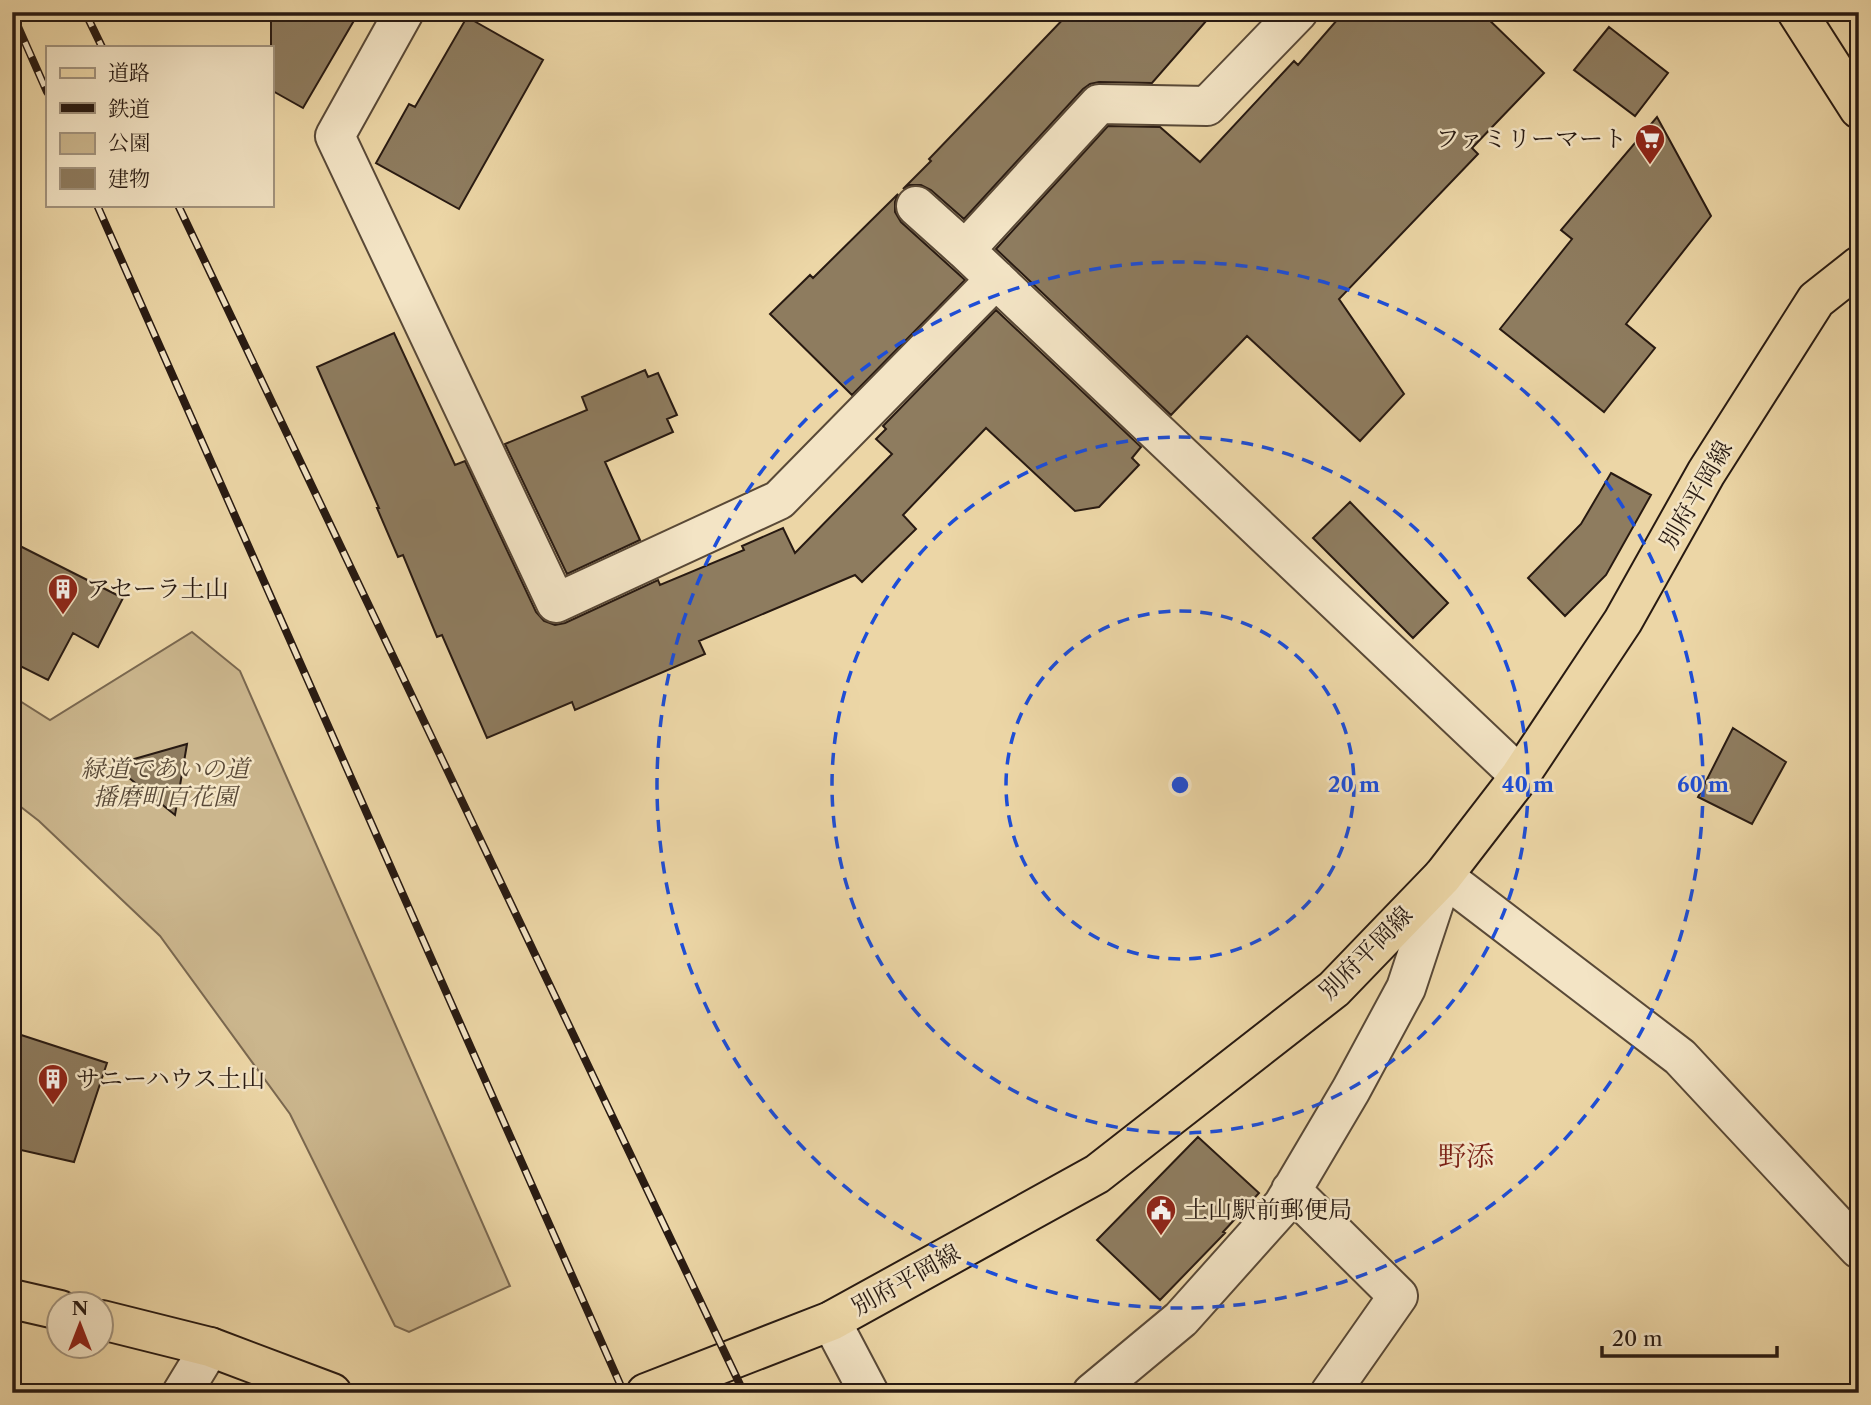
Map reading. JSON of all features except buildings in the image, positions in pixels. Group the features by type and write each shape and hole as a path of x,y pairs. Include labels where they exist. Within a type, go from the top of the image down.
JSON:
{"main road":[{"path":"1797,12 1859,109"},
{"name":"別府平岡線","path":"646,1393 831,1321 1097,1174 1334,989 1443,876 1520,776 1623,621 1706,473 1816,300 1859,266"},
{"path":"12,1299 46,1307"},
{"path":"116,1324 210,1347 332,1393"}],"street":[{"path":"404,12 335,136 556,603 779,500 996,279"},
{"path":"965,250 1098,104 1207,106 1298,12"},
{"path":"916,206 1520,776"},
{"path":"1092,1393 1181,1319 1283,1205 1351,1090 1406,988 1443,876 1680,1057 1859,1249"},
{"path":"1291,1189 1398,1296 1330,1393"},
{"path":"831,1321 869,1393"},
{"path":"182,1393 210,1347"}],"green space":[{"name":"緑道であいの道 播磨町百花園","path":"192,632 240,671 510,1286 409,1332 395,1326 290,1114 160,936 39,821 12,800 12,696 50,720"}],"railway":[{"path":"85,12 102,46"},
{"path":"12,13 46,90"},
{"path":"97,206 624,1393"},
{"path":"178,206 744,1393"}],"place":[{"name":"ファミリーマート","path":"1650,166"},
{"name":"アセーラ土山","path":"63,616"},
{"name":"サニーハウス土山","path":"53,1106"},
{"name":"土山駅前郵便局","path":"1161,1237"}],"district":[{"name":"野添","path":"1466,1156"}]}
